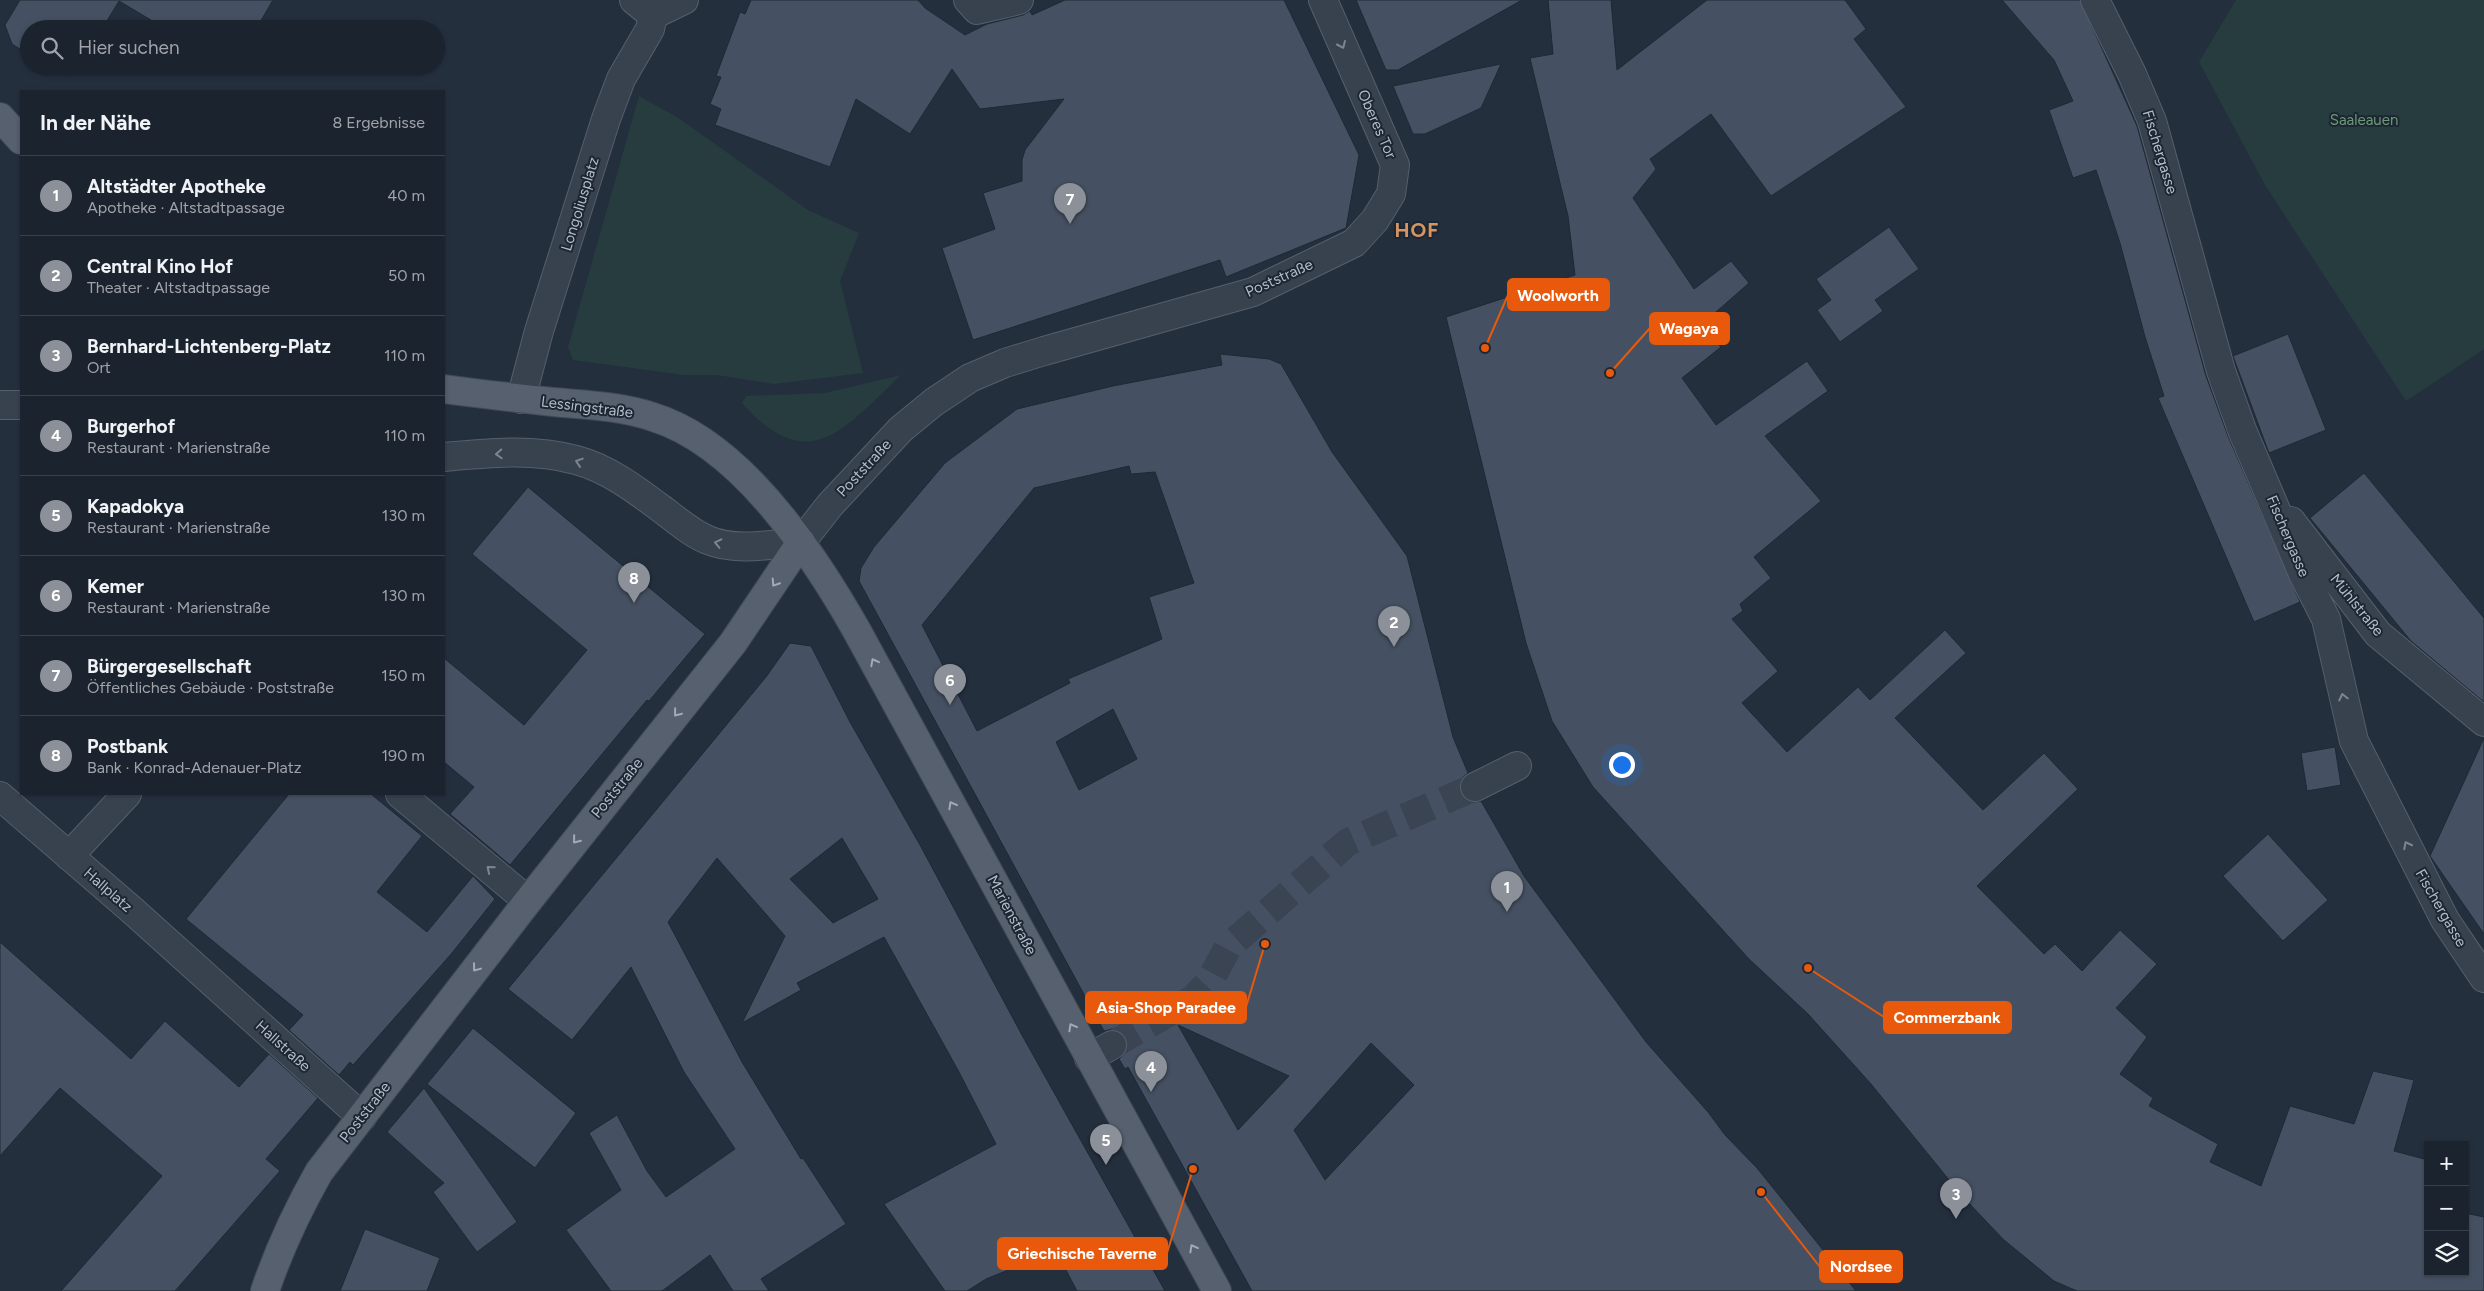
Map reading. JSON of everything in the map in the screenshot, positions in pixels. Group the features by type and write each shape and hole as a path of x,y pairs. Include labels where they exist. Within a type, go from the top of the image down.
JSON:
{"main road":[{"path":"0,117 20,139"},
{"name":"Lessingstraße","path":"445,389 616,408 654,417 708,445 735,467 802,542"},
{"name":"Poststraße","path":"266,1291 280,1247 295,1214 319,1172 528,901 733,643 802,542"},
{"name":"Marienstraße","path":"802,542 857,631 1100,1052 1217,1291"}],"street":[{"path":"643,8 684,0"},
{"path":"968,0 976,10 1017,1"},
{"name":"Oberes Tor","path":"1323,0 1395,165 1391,194 1375,220 1354,243"},
{"name":"Fischergasse","path":"2079,0 2132,74"},
{"name":"Fischergasse","path":"2095,0 2132,74 2152,121 2222,371 2242,430 2303,574 2326,620 2354,741 2445,920 2484,978"},
{"name":"Longoliusplatz","path":"521,399 538,331 611,106 631,59 650,28 643,8"},
{"name":"Poststraße","path":"802,542 830,505 901,429 934,402 970,378 1005,363 1044,351 1253,292 1354,243"},
{"path":"0,405 20,405"},
{"path":"445,458 515,453 545,454 576,460 604,471 638,491 708,541 739,547 802,542"},
{"name":"Mühlstraße","path":"2269,492 2378,634 2484,722"},
{"path":"1475,787 1517,766"},
{"path":"69,856 126,795"},
{"path":"401,795 528,901"},
{"name":"Hallplatz","path":"6,801 203,976"},
{"name":"Hallstraße","path":"203,976 362,1117"}],"green space":[{"name":"Saaleauen","path":"2236,0 2484,0 2484,349 2406,401 2265,185 2199,62"},
{"path":"639,96 677,117 808,210 859,233 840,281 863,373 774,384 717,375 684,375 573,360 568,347"},
{"path":"901,375 844,427 826,437 807,442 787,438 766,426 742,403 746,396 825,393"}],"building":[{"path":"20,0 273,0 261,20 151,20 119,1 107,20 20,20 20,49 12,44 5,25"},
{"path":"751,0 918,0 925,8 965,35 987,24 1023,15 1030,11 1032,15 1065,0 1284,0 1359,155 1346,228 1226,277 1220,260 973,340 942,248 995,229 983,193 1022,181 1022,160 1025,150 1064,99 980,109 952,69 910,134 856,99 830,167 715,125 721,109 710,104 721,77 716,76 740,12 745,14"},
{"path":"1356,0 1522,0 1398,70 1386,70"},
{"path":"1548,0 1611,0 1617,70 1707,0 1845,0 1866,29 1854,39 1906,107 1771,196 1711,114 1650,159 1656,169 1633,198 1694,289 1731,261 1749,283 1700,326 1721,347 1682,378 1716,425 1807,361 1828,391 1765,436 1821,501 1754,557 1771,578 1740,604 1743,611 1732,619 1778,671 1742,703 1787,752 1858,687 1870,700 1945,630 1966,653 1895,718 1983,810 2044,753 2078,789 1977,886 2044,954 2055,944 2082,971 2120,930 2157,964 2116,1008 2147,1037 2120,1074 2153,1098 2149,1106 2218,1144 2210,1162 2261,1186 2290,1106 2354,1124 2373,1071 2414,1080 2394,1151 2424,1159 2424,1276 2469,1276 2469,1214 2484,1217 2484,1291 2077,1291 2054,1281 2004,1240 1963,1197 1871,1084 1808,1014 1749,959 1593,787 1552,721 1526,643 1446,317 1575,275 1568,216 1530,58 1553,54"},
{"path":"2002,0 2080,0 2137,126 2206,376 2228,436 2300,602 2254,622 2158,398 2164,396 2145,337 2120,243 2096,170 2073,178 2049,110 2073,101 2054,60"},
{"path":"1501,64 1481,108 1425,134 1413,134 1393,86"},
{"path":"1889,227 1919,269 1875,300 1883,311 1840,342 1817,310 1831,300 1816,279"},
{"path":"2288,334 2326,430 2269,453 2233,356"},
{"path":"1220,354 1269,359 1281,364 1332,452 1407,556 1453,737 1468,773 1462,778 1461,794 1467,800 1481,801 1524,876 1646,1042 1708,1112 1725,1135 1757,1168 1856,1291 1252,1291 1128,1067 1125,1069 1119,1059 1126,1052 1128,1045 1126,1038 1119,1031 1112,1029 1104,1031 859,581 861,568 874,547 945,463 1017,409 1113,386 1222,365","holes":["1129,466 1131,474 1155,472 1194,583 1149,597 1162,639 1068,679 1070,683 977,731 922,625 1034,488","1113,709 1137,759 1079,790 1056,742","1178,1025 1289,1076 1238,1130","1371,1043 1414,1085 1325,1180 1294,1130"]},
{"path":"2364,473 2484,618 2484,702 2411,641 2310,518"},
{"path":"528,487 705,634 649,701 647,700 510,865 450,814 474,787 445,763 445,659 524,725 587,650 472,554"},
{"path":"790,643 811,646 850,722 920,845 1023,1037 1165,1291 1077,1291 1056,1251 986,1279 967,1291 945,1291 884,1204 996,1144 959,1072 884,937 797,983 801,990 742,1023 785,936 717,858 668,922 742,1062 801,1159 803,1158 846,1224 761,1279 769,1291 733,1291 710,1255 662,1291 611,1291 566,1230 621,1190 589,1133 617,1115 647,1171 666,1197 735,1149 684,1072 631,967 572,1040 508,989 766,677","holes":["842,838 878,899 833,923 790,879"]},
{"path":"2484,738 2484,934 2430,856"},
{"path":"2335,747 2341,785 2307,791 2301,753"},
{"path":"288,795 372,795 422,836 377,892 427,932 473,876 495,899 452,953 353,1065 350,1062 339,1075 289,1030 303,1015 186,919"},
{"path":"2268,834 2328,900 2283,941 2223,876"},
{"path":"0,942 131,1059 165,1021 239,1087 269,1054 318,1098 266,1159 280,1171 175,1291 61,1291 162,1176 60,1088 0,1156"},
{"path":"473,1028 576,1113 535,1168 427,1084"},
{"path":"424,1088 517,1222 477,1252 433,1192 444,1183 387,1132"},
{"path":"365,1229 440,1258 427,1291 340,1291"}],"tunnel":[{"path":"1112,1045 1193,999 1210,981 1228,947 1348,842 1475,787"}],"place":[{"name":"Bürgergesellschaft","path":"1070,224"},
{"name":"Woolworth","path":"1485,348"},
{"name":"Wagaya","path":"1610,373"},
{"name":"Postbank","path":"634,603"},
{"name":"Central Kino Hof","path":"1394,647"},
{"name":"Kemer","path":"950,705"},
{"name":"Altstädter Apotheke","path":"1507,912"},
{"name":"Asia-Shop Paradee","path":"1265,944"},
{"name":"Commerzbank","path":"1808,968"},
{"name":"Burgerhof","path":"1151,1092"},
{"name":"Kapadokya","path":"1106,1165"},
{"name":"Griechische Taverne","path":"1193,1169"},
{"name":"Nordsee","path":"1761,1192"},
{"name":"Bernhard-Lichtenberg-Platz","path":"1956,1219"}],"district":[{"name":"HOF","path":"1417,230"}]}
